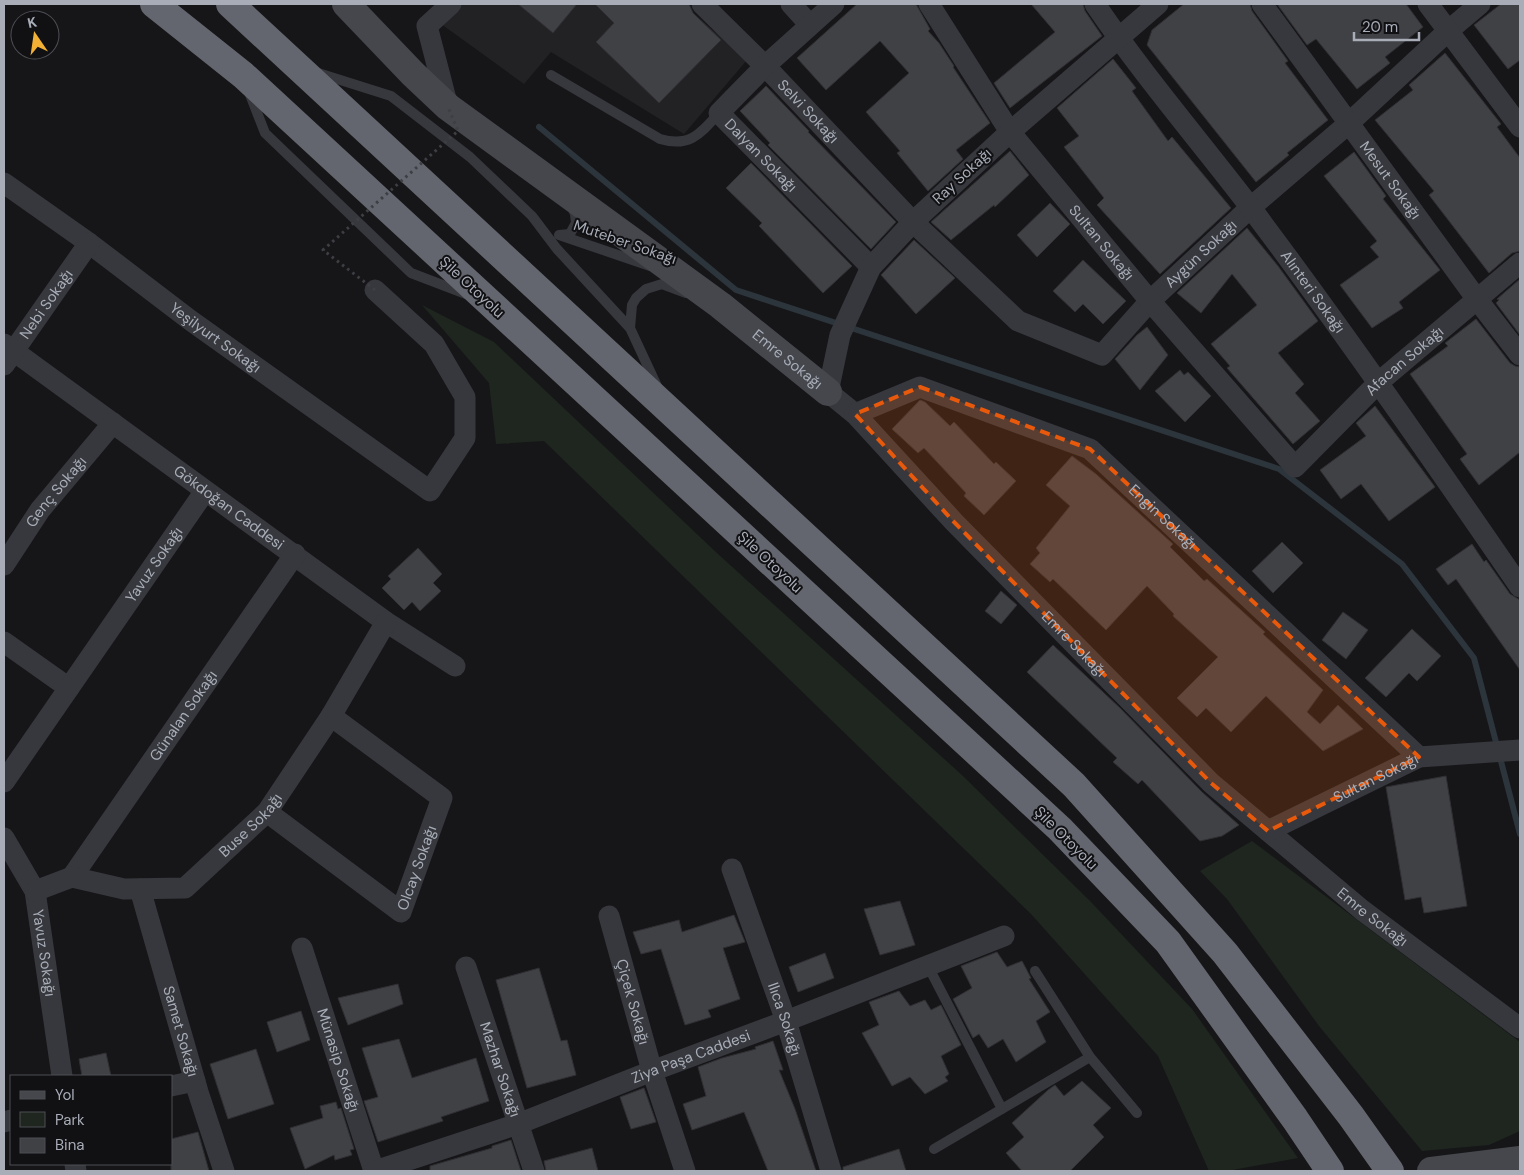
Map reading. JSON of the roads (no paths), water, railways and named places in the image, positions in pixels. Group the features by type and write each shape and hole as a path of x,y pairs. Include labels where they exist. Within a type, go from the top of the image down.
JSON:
{"highway":[{"name":"Şile Otoyolu","path":"154,4 243,75 1060,830 1168,942 1330,1171"},
{"path":"230,4 1074,785 1225,952 1351,1116 1390,1171"}],"street":[{"name":"Emre Sokağı","path":"346,4 412,74 448,107 720,305 855,414 954,522 1210,783 1362,910 1520,1028"},
{"path":"448,107 427,26 451,4"},
{"name":"Selvi Sokağı","path":"702,4 765,66 913,222"},
{"path":"791,4 810,25"},
{"name":"Dalyan Sokağı","path":"834,4 765,66 719,113 871,267"},
{"name":"Sultan Sokağı","path":"928,4 1010,132 1150,301 1295,467"},
{"name":"Alınteri Sokağı","path":"1095,4 1119,39 1250,208 1379,382 1520,587"},
{"name":"Ray Sokağı","path":"828,392 840,335 871,267 913,222 1010,132 1158,4"},
{"name":"Mesut Sokağı","path":"1262,4 1348,124 1520,355"},
{"path":"1428,4 1520,127"},
{"name":"Aygün Sokağı","path":"913,222 1018,321 1102,355 1150,301 1250,208 1348,124 1448,31 1480,4"},
{"path":"374,6 424,62 448,107"},
{"name":"Yeşilyurt Sokağı","path":"4,183 89,243 190,320 430,491 465,438 465,397 434,344 375,290"},
{"name":"Nebi Sokağı","path":"7,354 89,243"},
{"name":"Afacan Sokağı","path":"1295,467 1379,382 1476,298 1520,263"},
{"name":"Gökdoğan Caddesi","path":"7,354 113,423 386,622 455,666"},
{"name":"Engin Sokağı","path":"855,414 920,387 1090,449 1419,757"},
{"name":"Genç Sokağı","path":"4,565 40,510 113,423"},
{"name":"Yavuz Sokağı","path":"4,782 205,491"},
{"name":"Günalan Sokağı","path":"72,877 295,554"},
{"name":"Buse Sokağı","path":"72,877 124,889 185,888 267,812 331,716 386,622"},
{"path":"4,642 69,688"},
{"name":"Olcay Sokağı","path":"267,812 401,912 442,798 331,716"},
{"name":"Sultan Sokağı","path":"1268,832 1419,757 1517,751"},
{"name":"Yavuz Sokağı","path":"4,838 35,891 62,1075"},
{"name":"Ilıca Sokağı","path":"732,869 786,1021 831,1171"},
{"path":"35,891 72,877"},
{"name":"Samet Sokağı","path":"140,889 195,1081 224,1171"},
{"name":"Çiçek Sokağı","path":"609,916 652,1071 686,1171"},
{"name":"Ziya Paşa Caddesi","path":"374,1171 518,1124 1004,936"},
{"name":"Münasip Sokağı","path":"302,948 374,1171"},
{"name":"Mazhar Sokağı","path":"466,967 534,1171"},
{"path":"172,1086 195,1081"},
{"path":"1431,1171 1520,1160"}],"lane":[{"path":"298,67 391,96 470,157 532,216 557,249 630,328 666,408"},
{"path":"551,75 660,139 669,142 688,140 698,136 719,113"},
{"path":"547,178 571,206 575,214 576,223 570,234 559,235"},
{"name":"Muteber Sokağı","path":"532,216 552,233 681,277"},
{"path":"630,328 632,305 636,298 646,290 662,284 720,305"},
{"path":"928,966 1002,1109"},
{"path":"1035,971 1090,1058 1137,1113"},
{"path":"934,1149 1090,1058"}],"waterway":[{"path":"539,127 736,290 1279,469 1402,564 1474,658 1520,834"}]}
